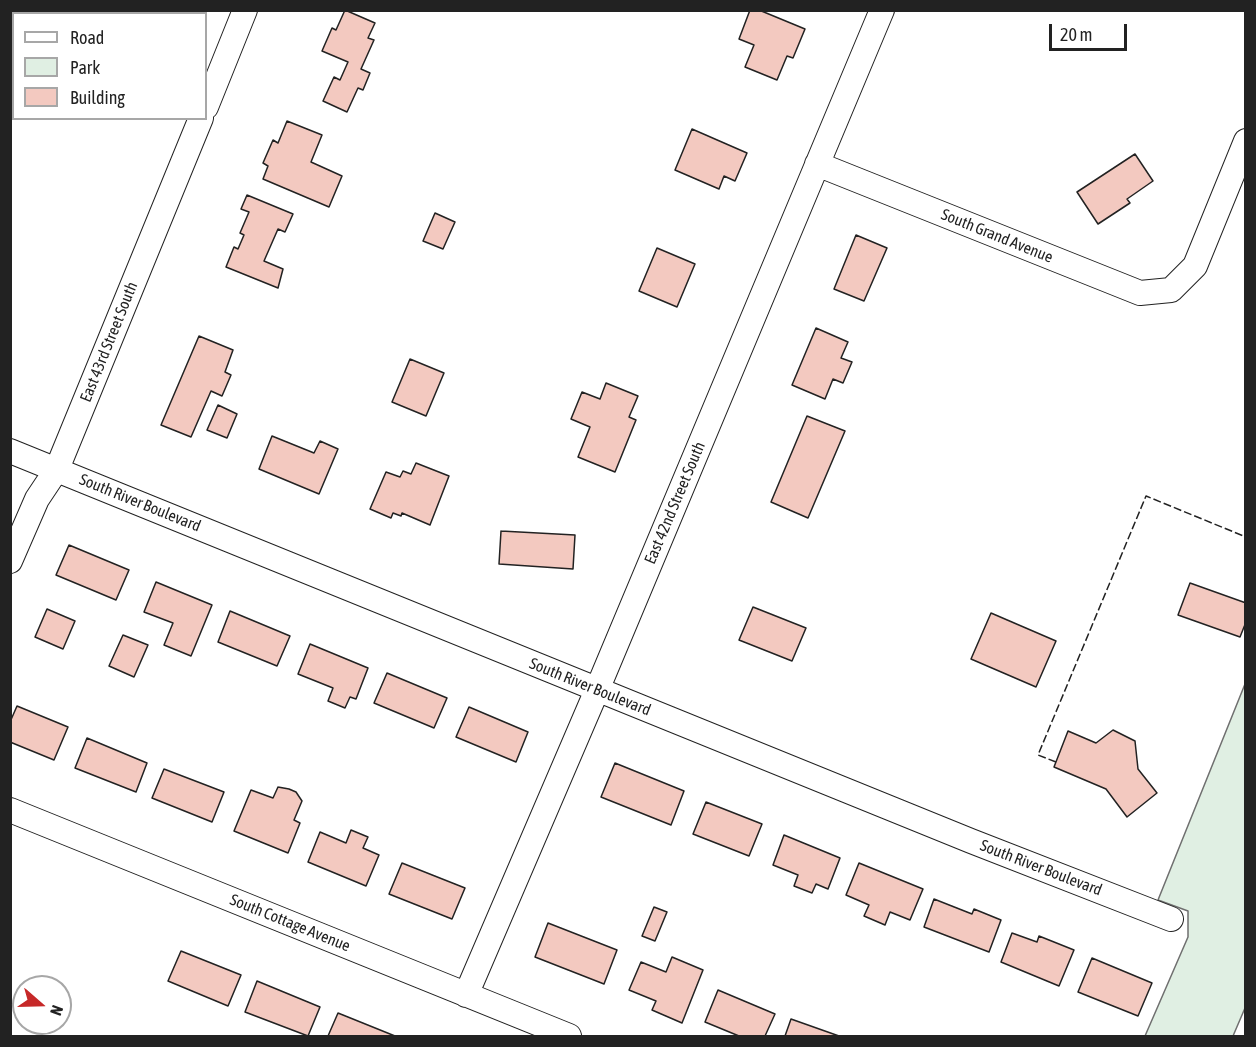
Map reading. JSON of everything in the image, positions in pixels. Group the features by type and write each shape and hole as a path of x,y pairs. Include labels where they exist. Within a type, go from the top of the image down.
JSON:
{"street":[{"path":"207,105 245,10"},
{"name":"East 42nd Street South","path":"466,995 597,690 882,10"},
{"name":"East 43rd Street South","path":"10,561 37,499 57,470 200,120"},
{"name":"South Grand Avenue","path":"817,164 1140,293 1171,290 1195,266 1245,141"},
{"name":"South River Boulevard","path":"10,451 960,837 1171,919"},
{"name":"South Cottage Avenue","path":"10,810 569,1036"}],"green space":[{"path":"1245,684 1245,1008 1233,1036 1145,1036 1188,937 1188,911 1158,900"}],"building":[{"path":"345,10 375,23 368,38 374,40 361,69 370,73 363,90 358,88 347,112 323,101 334,77 340,80 348,62 322,51 332,28 336,30"},
{"path":"750,10 759,10 805,29 793,58 787,56 777,80 745,67 754,45 739,39"},
{"path":"287,121 322,135 311,162 342,176 329,207 263,179 268,166 263,163 273,140 278,143"},
{"path":"692,129 747,153 735,181 724,176 719,189 675,170"},
{"path":"1135,154 1153,181 1127,199 1130,203 1098,224 1077,192"},
{"path":"247,195 293,214 285,232 278,229 264,261 283,269 278,288 226,267 234,247 238,249 244,235 240,233 249,212 241,209"},
{"path":"435,213 455,222 443,249 423,241"},
{"path":"856,235 887,248 864,301 834,289"},
{"path":"657,248 695,264 677,307 639,291"},
{"path":"816,328 848,342 841,358 852,362 843,383 833,379 825,399 792,385"},
{"path":"199,336 233,350 225,372 231,375 222,396 211,391 191,437 161,425"},
{"path":"410,359 444,373 426,416 392,402"},
{"path":"606,383 638,396 629,417 636,420 615,472 578,457 590,427 571,419 582,392 600,399"},
{"path":"218,405 237,414 227,438 207,430"},
{"path":"807,416 845,431 808,518 771,502"},
{"path":"272,436 314,453 320,441 338,449 319,494 259,469"},
{"path":"416,463 449,476 430,525 402,513 401,516 393,513 391,518 370,509 386,472 400,477 403,471 411,474"},
{"path":"501,531 575,535 573,569 499,564"},
{"path":"69,545 129,570 116,600 56,575"},
{"path":"156,582 212,605 191,656 164,645 173,623 144,612"},
{"path":"1190,583 1246,603 1246,622 1240,637 1178,615"},
{"path":"753,607 806,628 792,661 739,640"},
{"path":"47,609 75,621 63,649 35,637"},
{"path":"230,611 290,636 277,666 218,642"},
{"path":"991,613 1056,641 1036,687 971,659"},
{"path":"123,635 148,645 134,677 109,666"},
{"path":"310,644 368,668 356,699 350,697 345,708 328,701 333,688 298,674"},
{"path":"387,673 447,698 434,728 374,703"},
{"path":"17,706 68,727 54,760 10,742 10,722"},
{"path":"469,707 528,732 516,762 456,737"},
{"path":"1113,730 1135,741 1138,769 1157,793 1127,817 1106,789 1054,767 1068,731 1096,743"},
{"path":"87,738 147,763 136,792 75,768"},
{"path":"615,763 684,791 671,825 601,797"},
{"path":"164,769 224,792 212,822 152,798"},
{"path":"278,787 296,792 302,801 294,820 300,823 288,853 234,831 251,790 273,798"},
{"path":"706,802 762,824 749,856 693,834"},
{"path":"351,830 368,837 363,848 379,855 366,886 308,862 320,832 346,843"},
{"path":"784,835 840,858 828,889 816,884 812,893 794,886 798,875 773,865"},
{"path":"402,863 465,888 452,919 389,894"},
{"path":"859,863 923,889 910,920 890,912 885,925 864,916 869,905 846,895"},
{"path":"934,899 972,914 974,909 1001,920 989,952 924,927"},
{"path":"654,907 667,912 655,941 642,936"},
{"path":"548,923 617,950 604,984 535,957"},
{"path":"1012,933 1037,942 1039,936 1074,950 1059,986 1001,962"},
{"path":"181,951 241,975 228,1006 168,981"},
{"path":"672,957 703,970 682,1023 652,1010 656,1001 629,990 641,962 666,972"},
{"path":"1092,958 1152,983 1138,1016 1078,992"},
{"path":"257,981 320,1007 308,1036 245,1012"},
{"path":"718,990 775,1014 765,1036 739,1036 705,1022"},
{"path":"338,1013 395,1036 328,1036"},
{"path":"791,1019 839,1036 785,1036"}],"fence":[{"path":"1056,762 1038,755 1146,496 1246,537"}]}
